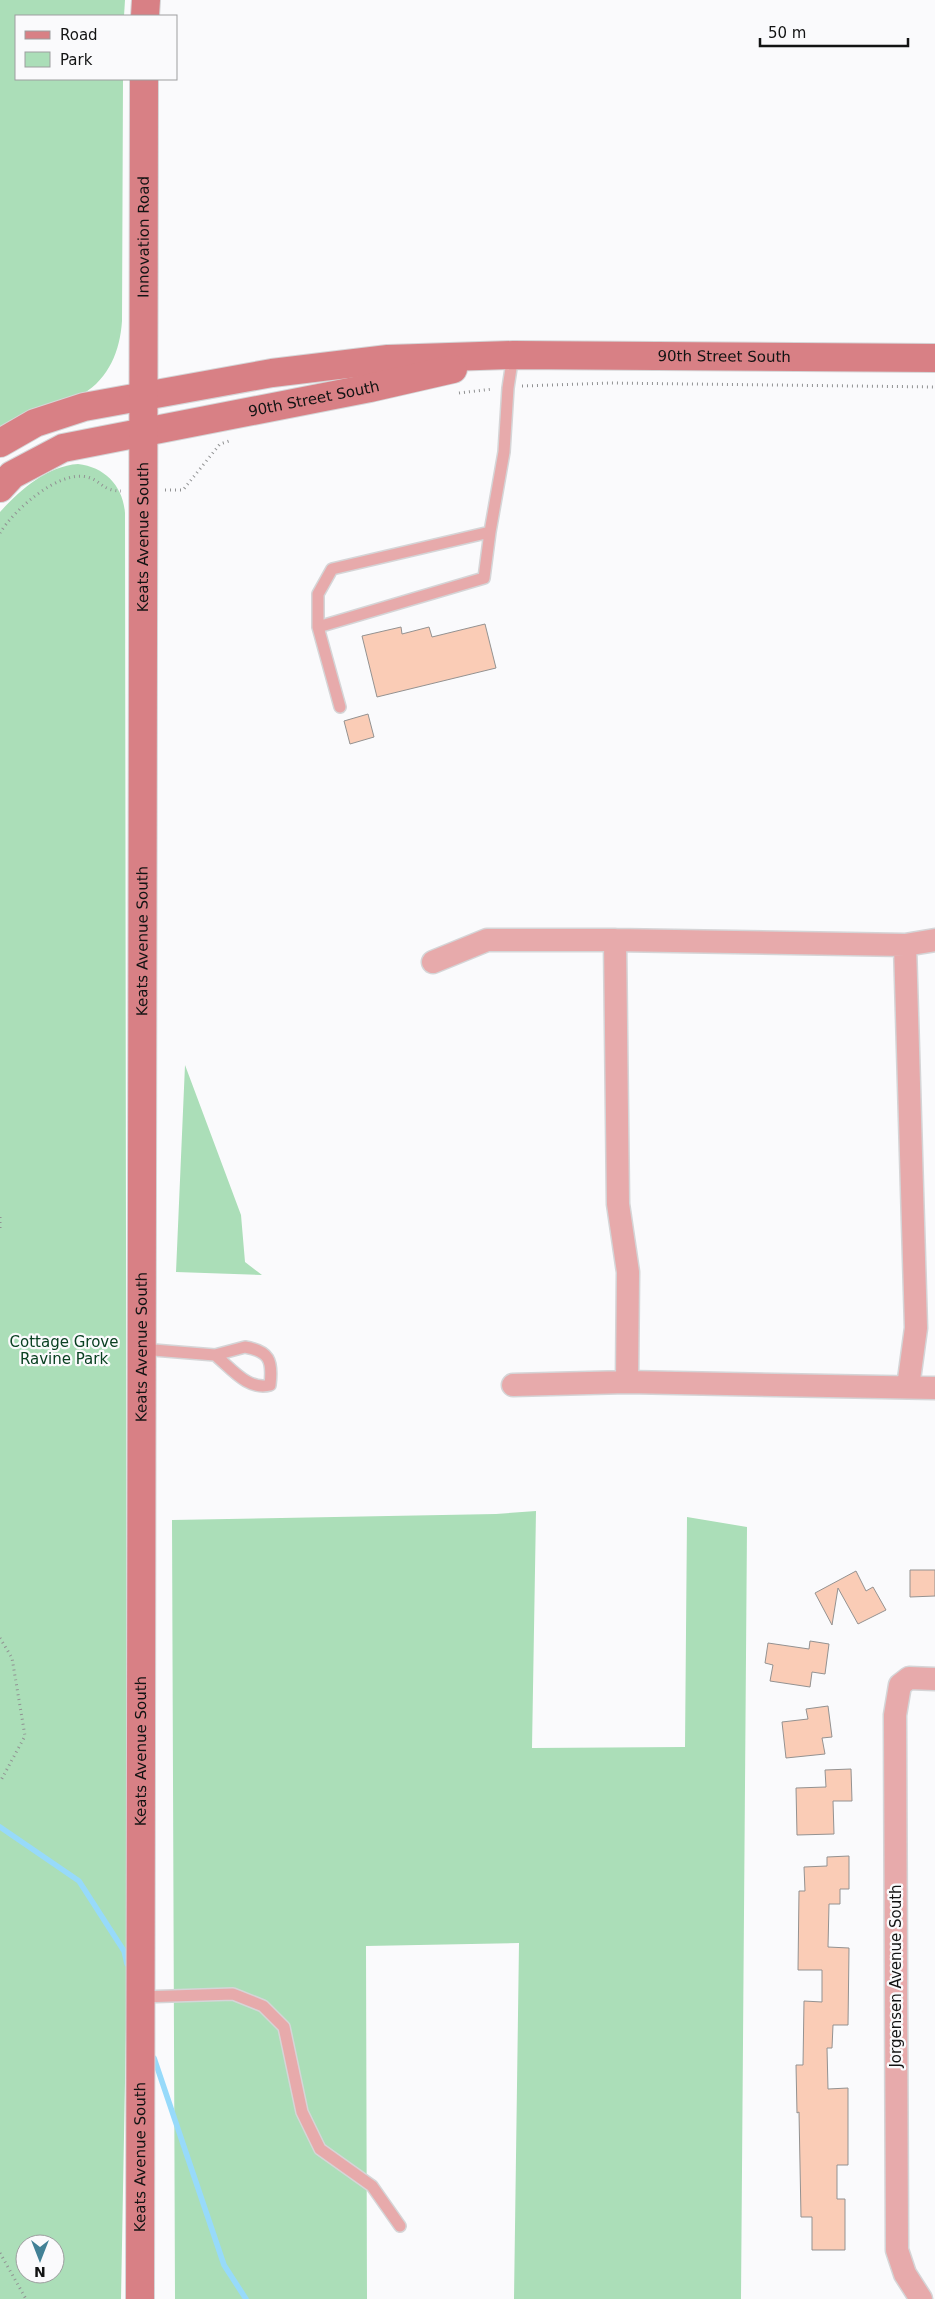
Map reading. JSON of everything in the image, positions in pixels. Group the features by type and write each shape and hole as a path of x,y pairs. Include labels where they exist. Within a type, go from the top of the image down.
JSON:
{"main road":[{"path":"145,15 146,0"},
{"name":"Innovation Road","path":"143,395 144,80"},
{"name":"90th Street South","path":"0,488 12,474 63,448 370,388 513,355"},
{"name":"90th Street South","path":"0,443 35,422 84,407 143,395 272,374 388,359 513,355 935,358"},
{"name":"Keats Avenue South","path":"140,2299 143,395"}],"street":[{"path":"433,962 487,940 615,940 905,945 935,940"},
{"path":"615,940 618,1204 628,1272 627,1382"},
{"path":"905,945 916,1328 908,1387"},
{"path":"513,1385 627,1382 935,1388"},
{"name":"Jorgensen Avenue South","path":"921,2299 905,2274 897,2250 895,1715 900,1685 909,1678 935,1679"}],"lane":[{"path":"318,627 484,578 504,452 508,388 513,355"},
{"path":"340,707 318,627 318,594 332,569 490,532"},
{"path":"141,1349 215,1355 245,1347 260,1350 267,1357 272,1370 270,1384 260,1388 250,1384 215,1355"},
{"path":"141,1997 233,1994 263,2006 284,2028 302,2112 320,2149 372,2186 400,2226"}],"path":[{"path":"0,533 17,511 58,481 72,477 87,476 110,491"},
{"path":"0,1217 0,1229"},
{"path":"0,1638 12,1658 25,1736 0,1782"},
{"path":"0,2253 26,2299"}],"green space":[{"path":"0,0 125,0 124,15 15,15 15,80 123,80 122,321 119,343 112,363 92,388 0,433"},
{"name":"Cottage Grove Ravine Park","path":"78,464 96,469 104,474 121,494 125,513 127,1974 121,2299 0,2299 0,512 35,480 56,469"},
{"path":"185,1065 241,1215 245,1262 262,1275 176,1272"},
{"path":"536,1511 532,1748 685,1747 687,1517 747,1527 741,2299 514,2299 519,1943 366,1946 367,2299 175,2299 172,1520 496,1514"}],"building":[{"path":"485,624 496,668 377,697 362,636 401,627 402,634 429,627 432,637"},
{"path":"368,714 374,737 350,744 344,721"},
{"path":"910,1570 935,1570 935,1596 910,1597"},
{"path":"856,1571 866,1591 873,1587 886,1610 858,1624 838,1588 832,1625 815,1593"},
{"path":"810,1641 829,1644 825,1674 812,1672 810,1687 770,1681 773,1665 765,1663 768,1643 809,1649"},
{"path":"828,1706 832,1737 822,1738 825,1754 786,1758 782,1722 808,1719 806,1709"},
{"path":"851,1769 852,1801 833,1801 834,1834 797,1835 796,1788 826,1787 825,1770"},
{"path":"849,1856 849,1889 840,1889 840,1904 829,1904 828,1947 849,1948 848,2025 833,2025 832,2048 827,2048 828,2089 848,2088 848,2165 837,2165 837,2199 845,2199 845,2250 812,2250 812,2217 801,2217 796,2065 803,2065 804,2001 822,2002 822,1970 798,1970 799,1891 805,1891 804,1867 827,1866 827,1857"}],"waterway":[{"path":"0,1827 79,1881 124,1951 127,1964"},
{"path":"154,2058 224,2265 246,2299"}]}
